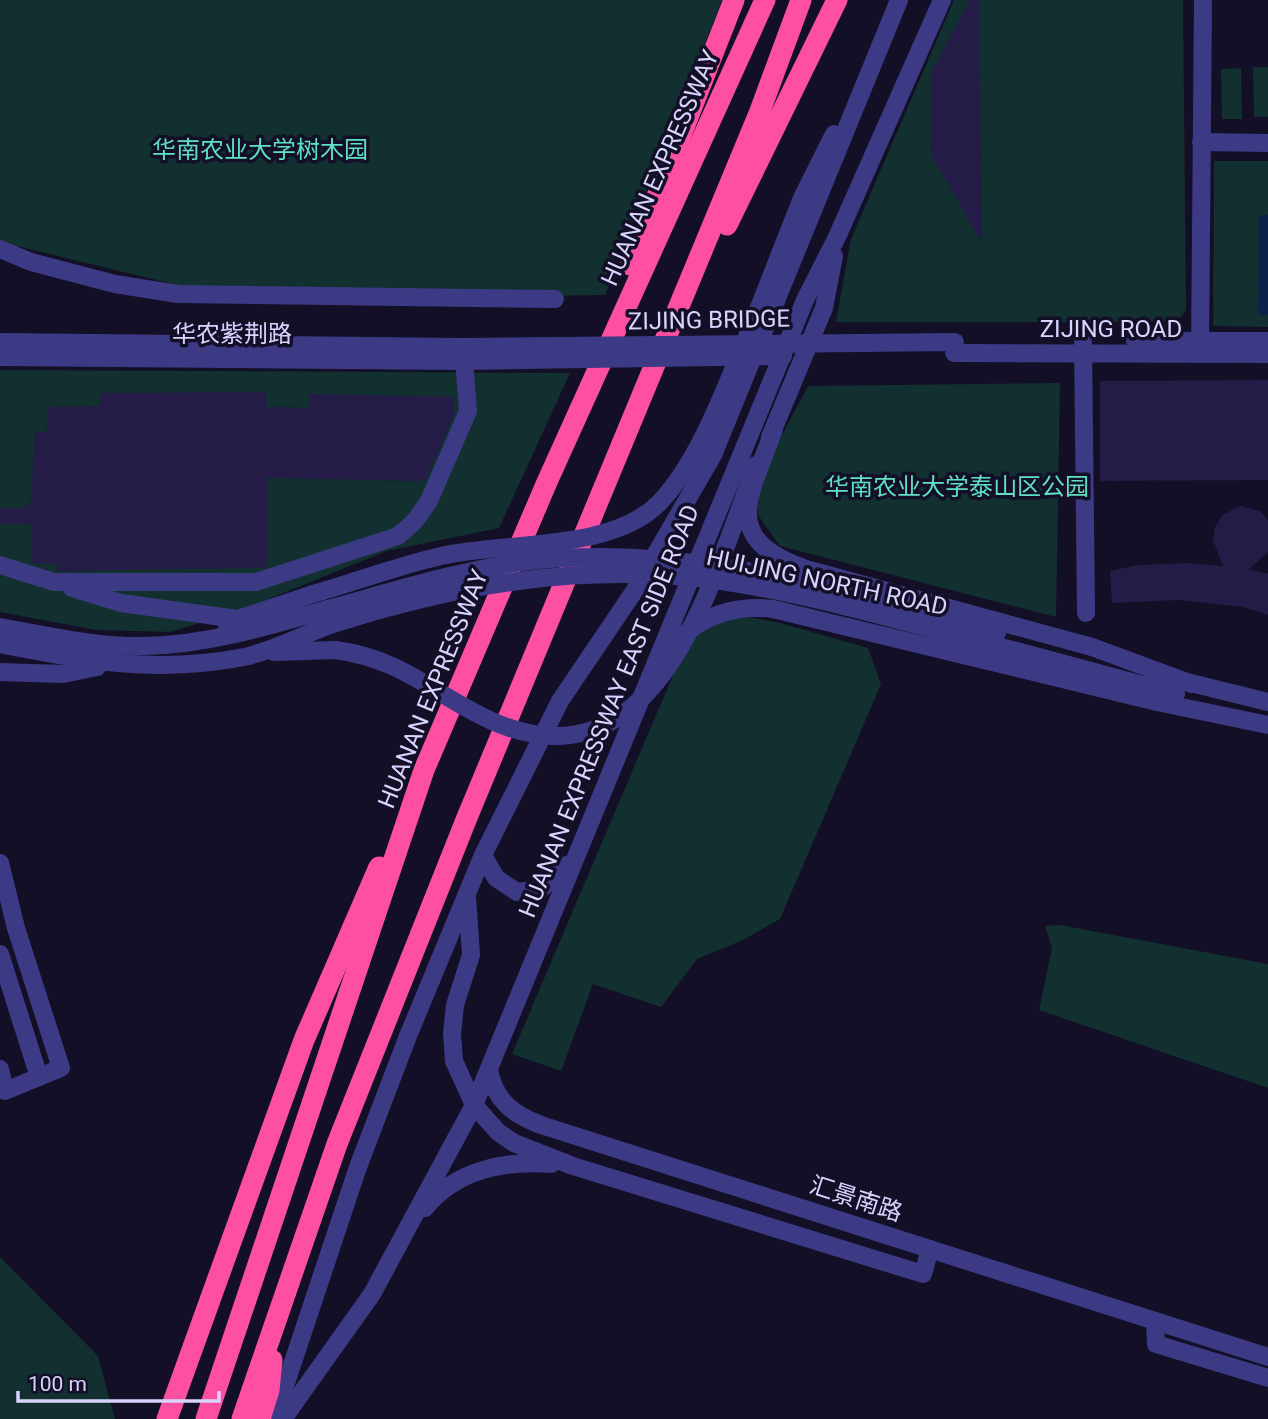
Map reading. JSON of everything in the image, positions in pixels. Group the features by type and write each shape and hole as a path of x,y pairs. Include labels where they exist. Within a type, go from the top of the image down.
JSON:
{"highway":[{"path":"547,482 734,0"},
{"name":"HUANAN EXPRESSWAY","path":"206,1419 424,770 547,482 765,0"},
{"path":"242,1419 342,1132 476,795 596,505 644,397 760,111 801,0"},
{"path":"644,397 837,0"},
{"path":"167,1419 304,1040 342,947 424,770"},
{"path":"260,1419 269,1390 276,1324"}],"street":[{"name":"HUANAN EXPRESSWAY EAST SIDE ROAD","path":"274,1419 358,1167 408,1036 483,855 560,701 635,590 713,455 899,0"},
{"name":"HUANAN EXPRESSWAY EAST SIDE ROAD","path":"283,1419 372,1294 474,1105 805,300 837,237 942,0"},
{"path":"1200,347 1203,0"},
{"path":"172,643 313,594 442,556 592,538 628,526 658,504 687,468 756,315 802,198 885,38"},
{"path":"1201,142 1268,143"},
{"path":"837,237 824,308 774,429 749,503 748,523 751,535 765,551 806,569 1116,654 1192,684"},
{"path":"0,249 31,262 115,285 178,294 555,299"},
{"name":"ZIJING ROAD","path":"955,348 1200,347 1268,341"},
{"name":"华农紫荆路","path":"0,342 464,354"},
{"path":"1083,347 1086,613"},
{"name":"ZIJING ROAD","path":"1200,347 1268,354"},
{"name":"ZIJING BRIDGE","path":"464,354 955,348"},
{"path":"54,582 256,582 398,536 414,522 429,501 468,411 464,354"},
{"name":"华农紫荆路","path":"0,357 464,354"},
{"path":"247,656 300,650 335,650 389,663 482,715 528,732 569,733 609,722 638,705 676,658 698,612 756,465 774,429"},
{"path":"0,565 121,603 237,619"},
{"name":"HUIJING NORTH ROAD","path":"0,626 108,644 145,646 329,617 464,588 530,578 610,573 721,581 995,639 1268,702"},
{"path":"642,691 675,642 690,630 715,615 751,606 1268,725"},
{"name":"HUIJING NORTH ROAD","path":"0,644 111,665 159,667 247,656 329,617"},
{"name":"HUIJING NORTH ROAD","path":"995,639 1268,725"},
{"path":"0,672 63,674 111,665"},
{"path":"483,855 496,878 506,887 517,892 530,893 550,882 576,852"},
{"path":"0,863 16,928 61,1068 5,1091 0,1069"},
{"path":"467,894 471,955 455,1005 452,1034 454,1061 474,1105 484,1120 514,1143 573,1166"},
{"path":"0,954 39,1077"},
{"name":"汇景南路","path":"489,1071 500,1101 511,1111 541,1125 1268,1357"},
{"path":"403,1236 447,1185 466,1176 506,1164 573,1166"},
{"name":"汇景南路","path":"573,1166 923,1274 930,1249"},
{"path":"1155,1321 1156,1344 1268,1378"}],"green space":[{"name":"华南农业大学树木园","path":"0,0 722,0 605,295 179,302 177,285 0,242"},
{"path":"954,0 1183,0 1186,310 1176,322 836,322 851,239"},
{"path":"1253,67 1268,67 1268,117 1254,117"},
{"path":"1241,68 1242,119 1222,119 1221,69"},
{"path":"1214,161 1268,161 1268,327 1213,326"},
{"path":"0,370 570,373 499,528 387,551 237,612 170,632 96,630 0,612"},
{"name":"华南农业大学泰山区公园","path":"1060,383 1056,617 780,546 758,515 759,478 808,386"},
{"path":"748,617 780,623 868,648 881,684 780,919 743,940 697,959 661,1007 593,984 561,1071 512,1054 688,640 724,621"},
{"path":"1060,925 1268,964 1268,1088 1039,1010 1052,948 1045,926"},
{"path":"0,1257 98,1356 115,1419 0,1419"}],"water":[{"path":"1259,215 1268,215 1268,315 1258,315"}],"building":[{"path":"970,0 979,0 982,243 931,154 932,71"},
{"path":"1268,380 1268,480 1100,481 1100,381"},
{"path":"266,392 266,407 309,408 309,394 454,397 454,415 425,481 267,478 267,566 262,568 57,571 57,564 32,563 31,524 0,524 0,508 23,508 31,502 35,432 47,432 48,407 101,406 101,393"},
{"path":"1241,506 1260,511 1268,520 1268,552 1249,569 1268,574 1268,615 1243,607 1180,600 1112,603 1110,571 1138,565 1187,563 1223,566 1213,540 1214,530 1222,515"}]}
